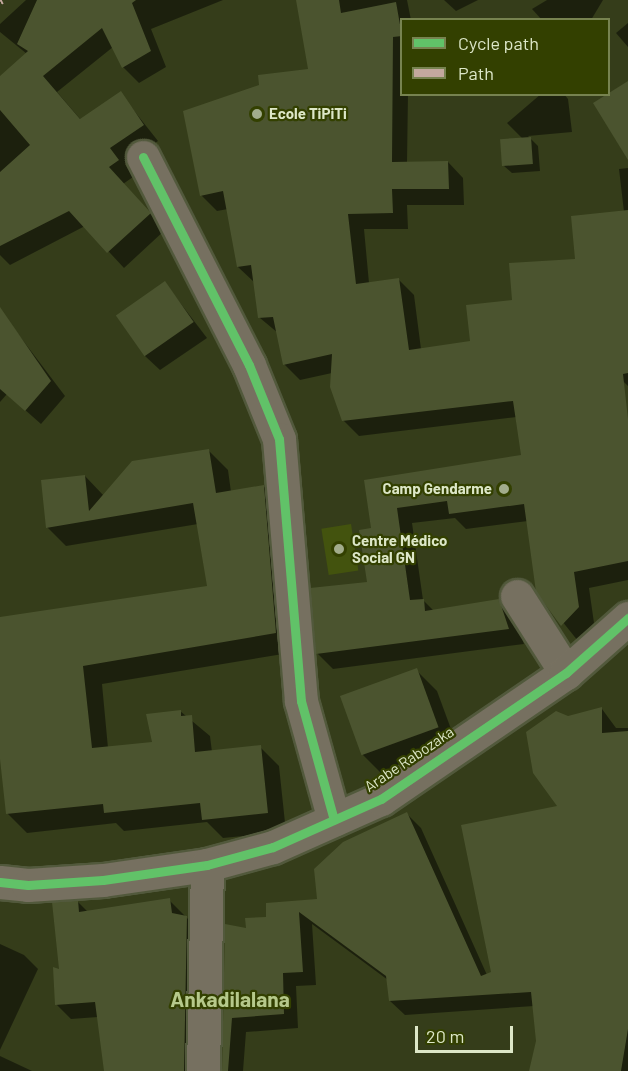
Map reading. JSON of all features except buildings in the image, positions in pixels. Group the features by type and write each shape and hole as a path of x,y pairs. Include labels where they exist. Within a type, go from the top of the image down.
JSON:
{"street":[{"path":"143,157 249,365 279,439 301,701 334,820"},
{"path":"517,596 566,673"},
{"name":"Arabe Rabozaka","path":"0,882 28,885 103,880 207,866 273,847 381,799 566,673 628,618"},
{"path":"203,1071 207,866"}],"shaded area":[{"name":"Centre Médico Social GN","path":"351,524 358,570 329,575 321,529"}],"cycle path":[{"path":"143,157 249,365 279,439 301,701 334,820"},
{"path":"0,882 28,885 103,880 207,865 273,847 381,799 566,673 628,618"}],"place":[{"name":"Ecole TiPiTi","path":"257,114"},
{"name":"Camp Gendarme","path":"504,489"},
{"name":"Centre Médico Social GN","path":"339,549"}],"district":[{"name":"Ankadilalana","path":"230,999"}]}
